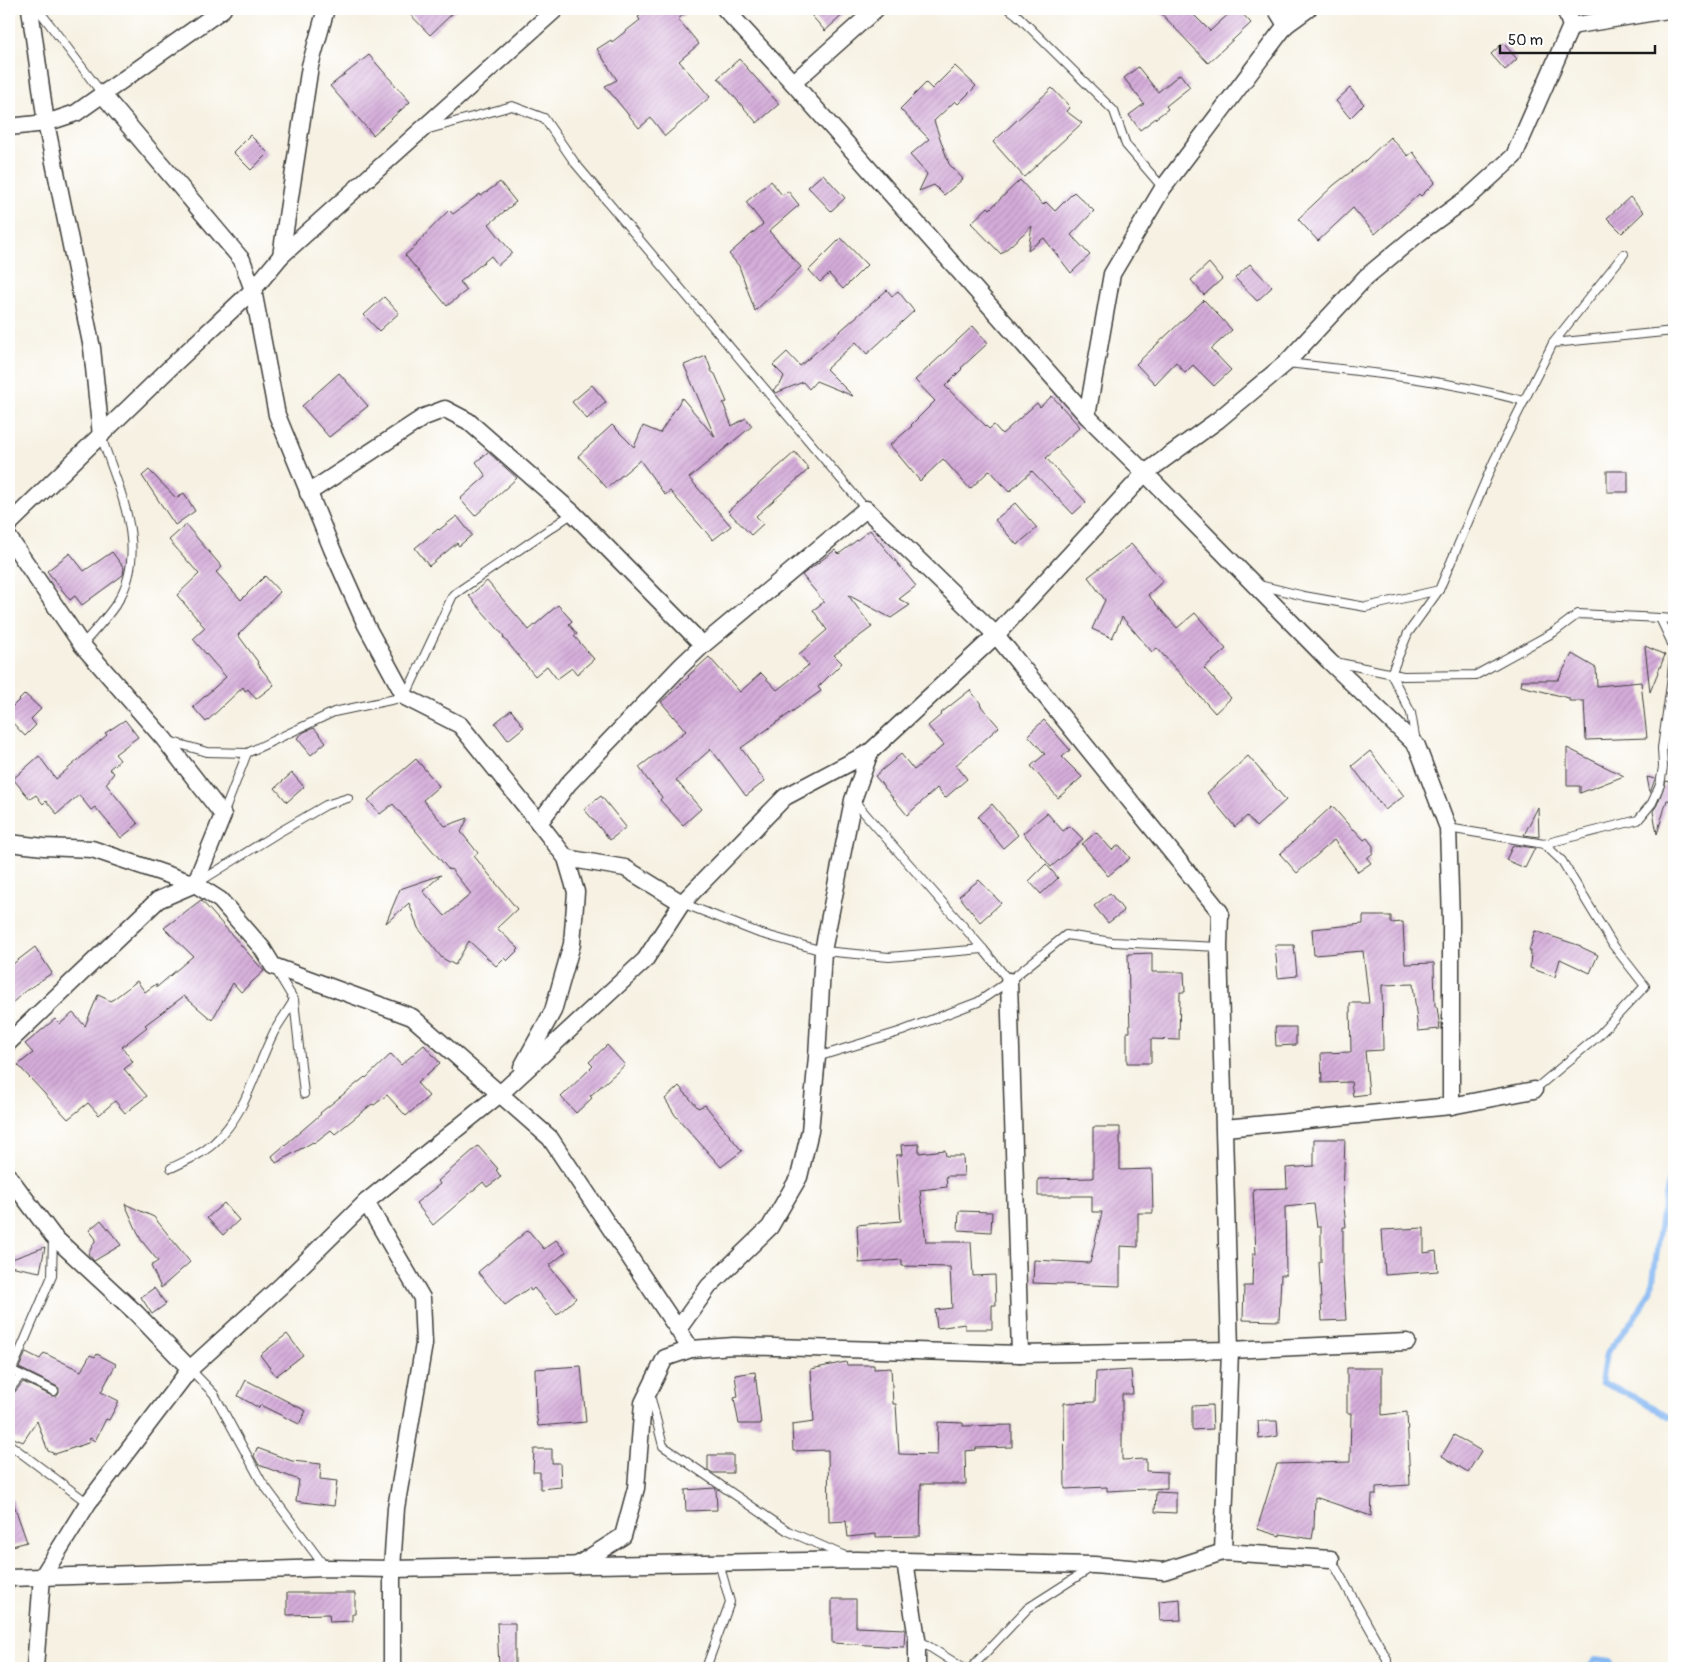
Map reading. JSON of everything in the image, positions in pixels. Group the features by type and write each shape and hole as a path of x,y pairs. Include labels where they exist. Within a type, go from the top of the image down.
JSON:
{"street":[{"path":"30,9 46,123 92,348 100,436"},
{"path":"9,127 46,123 76,113 223,9"},
{"path":"281,256 310,66 326,9"},
{"path":"9,524 253,290 281,256 556,9"},
{"path":"725,9 793,83 1087,416 1329,661 1417,746 1448,828 1451,931 1451,1106"},
{"path":"793,83 876,9"},
{"path":"1276,9 1286,25"},
{"path":"1087,416 1112,274 1163,188 1286,25 1308,9"},
{"path":"35,1668 42,1577 88,1504 190,1369 282,1285 366,1202 501,1093 645,960 682,903 785,797 870,752 996,634 1145,473 1218,420 1286,363 1366,277 1419,233 1470,196 1514,156 1571,26 1565,9"},
{"path":"1571,26 1650,10 1674,9"},
{"path":"103,95 242,260 253,290 277,415 332,550 362,616 405,697 460,725 566,858 576,892 572,944 553,1011 515,1080"},
{"path":"308,493 424,417 445,409 468,421 573,513 703,645"},
{"path":"540,823 568,784 681,666 703,645 866,509 996,634 1220,912 1219,947 1230,1350 1224,1552"},
{"path":"9,538 82,646 164,739 223,815 195,884 158,900 9,1042"},
{"path":"679,1328 709,1286 770,1227 799,1177 810,1131 817,1057 823,951 853,800 870,752"},
{"path":"9,843 92,849 195,884 220,900 262,948 273,966 412,1016 550,1138 679,1328 691,1349"},
{"path":"566,858 625,868 682,903"},
{"path":"1008,981 1020,1354"},
{"path":"1225,1128 1451,1106 1534,1090"},
{"path":"9,1177 53,1236 136,1313 190,1369"},
{"path":"366,1202 422,1298 424,1344 396,1508 392,1569 392,1668"},
{"path":"576,1566 623,1536 636,1488 643,1403 665,1358 691,1349 734,1346 1020,1354 1230,1350 1407,1342"},
{"path":"9,1578 326,1568 392,1569 856,1560 1094,1565 1164,1570 1224,1552 1331,1559"},
{"path":"905,1561 917,1639 917,1668"}],"lane":[{"path":"38,9 103,95"},
{"path":"1009,9 1114,111 1126,145 1163,188"},
{"path":"418,132 512,106 544,118 575,163 866,509"},
{"path":"1417,746 1411,713 1391,674 1408,633 1439,590 1494,461 1553,343 1624,254"},
{"path":"1553,343 1674,331"},
{"path":"1286,363 1375,372 1481,389 1524,401"},
{"path":"82,646 118,601 128,581 132,548 128,521 100,436"},
{"path":"164,739 207,752 247,753 334,712 405,697 453,595 573,513"},
{"path":"1255,584 1304,596 1366,607 1439,590"},
{"path":"1329,661 1402,676 1476,675 1554,632 1578,614 1674,619"},
{"path":"1448,828 1544,844 1638,820 1652,803 1660,785 1663,766 1662,748 1674,652 1672,640 1660,618"},
{"path":"223,815 247,753"},
{"path":"195,884 326,805 348,798"},
{"path":"853,800 1008,981"},
{"path":"1534,1090 1597,1037 1645,986 1613,945 1562,861 1544,844"},
{"path":"682,903 759,934 823,951 888,957 983,950"},
{"path":"817,1057 902,1031 978,1002 1008,981 1066,934 1112,942 1219,947"},
{"path":"273,966 294,1000 304,1094"},
{"path":"171,1168 214,1144 235,1120 250,1092 274,1032 294,1000"},
{"path":"53,1236 52,1276 10,1370 54,1391"},
{"path":"190,1369 214,1394 261,1482 326,1568"},
{"path":"9,1390 21,1375"},
{"path":"649,1392 663,1446 788,1531 856,1560"},
{"path":"9,1444 88,1504"},
{"path":"1331,1559 1386,1659 1387,1668"},
{"path":"706,1668 730,1602 719,1563"},
{"path":"971,1668 1028,1608 1094,1565"},
{"path":"917,1639 963,1668"}],"building":[{"path":"405,9 457,9 430,35"},
{"path":"649,9 691,9 678,19 699,44 679,61 710,97 665,136 651,118 639,128 605,86 617,80 597,49 611,40 612,42 640,20 638,17"},
{"path":"806,9 849,9 825,31"},
{"path":"1157,9 1188,9 1210,31 1234,9 1238,9 1251,23 1208,63"},
{"path":"1503,43 1517,59 1505,70 1491,54"},
{"path":"369,55 410,102 373,135 330,86"},
{"path":"739,59 779,104 757,123 718,78"},
{"path":"955,66 976,86 958,104 955,101 934,121 949,164 963,179 944,195 934,185 919,191 927,174 910,155 929,139 900,109 926,83 932,89"},
{"path":"1138,67 1158,92 1180,74 1190,87 1166,106 1168,109 1140,130 1129,115 1144,104 1124,78"},
{"path":"1052,88 1070,107 1066,111 1082,123 1024,177 993,142"},
{"path":"1350,88 1364,104 1350,118 1336,101"},
{"path":"250,135 268,153 251,170 233,152"},
{"path":"1390,137 1408,156 1413,152 1435,182 1375,234 1353,208 1318,241 1298,219"},
{"path":"823,174 845,198 831,211 808,187"},
{"path":"1020,180 1043,205 1046,202 1055,211 1074,192 1094,211 1071,235 1090,255 1071,273 1044,238 1028,250 1032,226 1001,254 971,223 988,207 990,209"},
{"path":"771,181 782,195 788,191 799,205 769,231 801,267 755,311 739,266 729,254 763,224 746,202"},
{"path":"500,182 516,202 489,224 512,253 498,265 491,256 460,282 467,290 447,306 405,255 417,245 449,210 453,214"},
{"path":"1630,197 1644,212 1622,233 1607,218"},
{"path":"841,238 867,265 843,289 829,274 820,282 809,270"},
{"path":"1209,263 1222,279 1204,295 1191,280"},
{"path":"1250,264 1272,287 1257,301 1235,278"},
{"path":"887,290 892,296 898,291 914,311 867,354 856,342 826,369 853,396 816,381 809,389 803,382 776,393 773,390 781,383 784,376 773,365 787,352 800,366"},
{"path":"384,297 399,313 379,331 364,315"},
{"path":"1204,300 1232,330 1211,349 1231,370 1214,386 1193,365 1185,373 1176,362 1155,384 1136,364"},
{"path":"973,326 988,343 945,386 989,429 994,425 1002,434 1037,403 1040,407 1052,396 1080,427 1046,458 1086,502 1073,514 1032,471 1009,492 990,470 970,489 943,459 920,481 890,445 912,426 935,401 915,380"},
{"path":"706,356 727,402 723,403 732,426 746,418 752,426 689,478 731,526 713,540 670,491 665,495 640,460 607,488 578,456 612,425 634,447 643,426 660,433 682,398 715,437 684,365"},
{"path":"339,373 368,406 329,437 302,406"},
{"path":"592,385 606,402 587,419 572,402"},
{"path":"488,452 517,478 475,516 460,499 486,476 476,462"},
{"path":"795,452 809,469 756,516 763,524 751,535 728,511"},
{"path":"149,470 176,498 184,493 195,511 175,525 142,476"},
{"path":"1607,471 1628,471 1628,492 1607,492"},
{"path":"1015,503 1037,528 1017,545 995,520"},
{"path":"457,516 472,535 459,546 457,543 429,566 415,548"},
{"path":"186,525 222,567 216,572 241,600 265,576 280,592 238,635 274,685 256,699 248,689 245,691 243,687 206,722 193,707 226,677 193,639 205,628 177,595 199,574 169,540"},
{"path":"870,530 916,586 899,599 910,605 891,618 848,595 872,627 834,655 842,663 818,687 821,691 741,748 765,781 746,796 711,749 676,780 701,809 683,825 660,800 662,797 639,767 686,731 661,702 709,657 740,692 761,673 777,690 809,665 799,654 827,630 813,610 824,602 802,575 835,550 839,554"},
{"path":"1131,544 1163,581 1148,595 1177,628 1195,613 1226,649 1204,668 1231,698 1215,713 1157,648 1152,652 1122,617 1112,638 1092,629 1105,600 1088,577"},
{"path":"112,552 124,568 123,575 82,605 75,596 70,600 47,571 70,553 84,571"},
{"path":"487,581 529,630 558,605 572,621 569,624 577,634 574,636 594,659 577,674 572,668 557,679 547,666 535,676 504,636 469,596"},
{"path":"1645,646 1665,655 1650,692"},
{"path":"1572,654 1596,668 1597,686 1641,682 1647,738 1586,740 1584,701 1569,701 1569,698 1521,686 1522,680 1558,680"},
{"path":"970,690 999,727 956,765 967,779 945,798 937,788 907,815 875,776 901,754 914,770 944,745 928,726"},
{"path":"25,694 41,709 31,719 36,725 25,736 9,719 9,710"},
{"path":"511,710 524,727 508,740 495,723"},
{"path":"125,720 138,737 115,754 120,760 109,769 114,773 106,784 138,824 121,838 95,807 91,810 79,795 57,814 46,801 43,804 36,795 30,799 13,779 39,756 56,779 107,735 105,733"},
{"path":"1044,720 1070,750 1062,757 1082,777 1058,798 1031,766 1045,754 1028,735"},
{"path":"314,728 326,742 311,755 297,738 304,732"},
{"path":"1567,748 1624,776 1580,793 1580,786 1567,786"},
{"path":"1370,751 1404,796 1385,810 1352,766"},
{"path":"1248,756 1286,800 1256,827 1247,816 1235,827 1207,793"},
{"path":"416,759 439,786 423,800 445,826 468,818 461,832 478,853 474,856 517,909 497,928 519,949 507,961 504,958 496,966 469,941 455,965 442,958 418,928 409,903 386,923 400,889 441,875 423,891 445,916 471,894 393,804 380,814 368,800"},
{"path":"292,773 304,787 287,802 275,788"},
{"path":"1647,777 1655,779 1650,793"},
{"path":"1666,781 1674,783 1674,801 1667,800 1657,834 1653,811"},
{"path":"601,796 626,827 610,840 584,809"},
{"path":"992,804 1018,835 1003,848 978,817"},
{"path":"1332,806 1353,830 1364,840 1367,838 1373,846 1373,853 1367,858 1371,863 1358,872 1334,840 1297,873 1280,854"},
{"path":"1538,807 1539,837 1524,835"},
{"path":"1047,813 1063,831 1070,826 1083,839 1051,867 1023,833"},
{"path":"1096,832 1112,850 1119,845 1130,858 1108,876 1082,844"},
{"path":"1513,845 1535,848 1525,868 1506,860"},
{"path":"1046,864 1058,878 1041,894 1029,881"},
{"path":"979,880 1001,903 980,922 959,896"},
{"path":"1110,893 1124,911 1108,923 1094,906"},
{"path":"201,900 264,971 241,992 233,983 212,1020 184,996 145,1025 147,1027 122,1047 133,1062 124,1069 147,1096 125,1113 115,1101 99,1115 88,1103 68,1119 18,1065 33,1053 25,1044 55,1019 60,1024 73,1013 85,1026 98,995 111,1001 137,981 145,992 156,984 157,987 193,956 164,928"},
{"path":"1363,916 1391,916 1391,923 1403,922 1405,964 1434,963 1435,1007 1437,1007 1440,1029 1418,1031 1413,984 1382,985 1383,1050 1365,1051 1369,1094 1353,1096 1351,1082 1322,1083 1321,1053 1351,1052 1350,1003 1369,1003 1363,951 1314,955 1312,929 1363,924"},
{"path":"1535,931 1581,946 1598,955 1590,973 1560,959 1555,977 1530,968 1531,951 1529,951"},
{"path":"1275,945 1294,945 1297,976 1278,978"},
{"path":"35,947 52,973 24,992 9,1006 9,967"},
{"path":"1152,953 1152,972 1184,972 1185,992 1180,992 1179,1040 1151,1039 1151,1063 1127,1063 1127,1032 1130,1032 1128,954"},
{"path":"1275,1027 1296,1027 1296,1045 1276,1046"},
{"path":"424,1045 440,1063 417,1083 429,1096 406,1116 387,1095 374,1105 372,1104 335,1134 331,1130 314,1143 276,1163 272,1156 320,1113 366,1078 391,1054 401,1065"},
{"path":"607,1045 625,1065 590,1096 592,1098 576,1113 561,1097 593,1066 589,1062"},
{"path":"679,1086 698,1108 705,1105 742,1151 721,1167 675,1115 665,1099"},
{"path":"1093,1127 1120,1127 1120,1170 1152,1169 1153,1213 1138,1213 1138,1247 1120,1246 1120,1286 1033,1283 1034,1260 1090,1263 1102,1212 1092,1212 1092,1196 1038,1196 1038,1179 1093,1178"},
{"path":"1314,1139 1345,1139 1343,1197 1346,1227 1343,1227 1343,1275 1346,1320 1322,1321 1319,1262 1321,1262 1321,1227 1317,1227 1314,1204 1285,1207 1286,1275 1281,1275 1279,1321 1243,1320 1244,1286 1252,1286 1253,1254 1256,1254 1253,1189 1287,1188 1286,1168 1314,1166"},
{"path":"919,1144 919,1153 945,1150 946,1156 963,1156 964,1176 946,1176 947,1187 920,1190 926,1242 971,1242 973,1276 995,1275 996,1305 992,1305 992,1329 965,1329 965,1324 937,1328 935,1310 952,1308 950,1267 902,1266 902,1260 859,1263 857,1225 901,1221 896,1155 902,1155 901,1145"},
{"path":"478,1146 498,1169 496,1170 501,1177 487,1187 483,1182 433,1225 416,1203 440,1184 438,1181"},
{"path":"224,1203 239,1220 223,1235 207,1218"},
{"path":"125,1204 154,1217 190,1262 161,1288 151,1266 158,1261 141,1240"},
{"path":"959,1211 992,1212 991,1232 958,1230"},
{"path":"101,1220 121,1245 94,1261 88,1254 96,1239 89,1230"},
{"path":"1424,1228 1424,1253 1436,1251 1438,1271 1385,1275 1382,1230"},
{"path":"528,1230 544,1249 556,1240 566,1252 549,1266 576,1298 557,1315 534,1288 531,1291 529,1288 505,1305 478,1272"},
{"path":"45,1247 40,1272 9,1266 9,1260"},
{"path":"154,1288 166,1304 152,1314 141,1297"},
{"path":"287,1334 303,1355 276,1376 260,1355"},
{"path":"26,1352 40,1359 44,1353 81,1371 90,1355 95,1357 97,1354 116,1364 101,1392 119,1401 109,1420 106,1419 95,1441 90,1438 88,1443 55,1454 48,1451 37,1421 23,1442 9,1436 9,1396 23,1382 52,1396 57,1396 59,1393 59,1388 56,1386 19,1368"},
{"path":"846,1362 847,1365 874,1365 874,1369 891,1368 893,1404 896,1404 899,1454 937,1455 938,1422 963,1423 963,1426 1012,1425 1012,1447 976,1448 976,1450 965,1451 966,1484 921,1484 920,1536 876,1537 876,1534 848,1537 846,1521 829,1522 828,1450 793,1451 792,1425 814,1422 811,1369"},
{"path":"581,1366 586,1422 538,1426 535,1369"},
{"path":"1347,1368 1382,1368 1382,1415 1407,1412 1410,1485 1376,1487 1376,1495 1372,1495 1371,1516 1315,1497 1312,1539 1280,1534 1280,1536 1257,1529 1277,1464 1350,1462 1351,1413 1347,1413"},
{"path":"1131,1370 1133,1394 1122,1394 1122,1460 1146,1459 1146,1471 1167,1472 1167,1488 1107,1491 1107,1487 1065,1489 1064,1403 1095,1402 1096,1372"},
{"path":"755,1372 761,1424 739,1424 734,1398 738,1397 735,1375"},
{"path":"246,1380 306,1411 299,1424 260,1405 259,1408 238,1396"},
{"path":"1212,1405 1213,1429 1192,1430 1192,1406"},
{"path":"1258,1421 1277,1421 1278,1436 1259,1439"},
{"path":"1454,1435 1481,1451 1468,1472 1442,1456"},
{"path":"257,1448 292,1461 321,1464 320,1479 337,1481 334,1506 296,1501 299,1480 259,1465 254,1456"},
{"path":"534,1449 552,1449 552,1463 560,1463 561,1487 540,1489 540,1472 533,1472"},
{"path":"708,1455 733,1455 733,1473 713,1473 708,1470"},
{"path":"715,1488 717,1510 686,1511 685,1490"},
{"path":"1156,1492 1176,1493 1176,1513 1155,1512"},
{"path":"11,1496 27,1542 9,1547 9,1497"},
{"path":"287,1593 355,1593 355,1614 352,1614 352,1621 330,1622 329,1614 287,1615"},
{"path":"832,1599 856,1599 856,1627 905,1629 904,1647 832,1643"},
{"path":"1180,1599 1181,1620 1160,1621 1159,1601"},
{"path":"497,1623 515,1623 515,1668 499,1668"}],"waterway":[{"path":"1674,1161 1662,1214 1652,1287 1638,1313 1606,1354 1601,1382 1639,1399 1674,1420"},
{"path":"1588,1668 1595,1659 1610,1661 1614,1668"}]}
